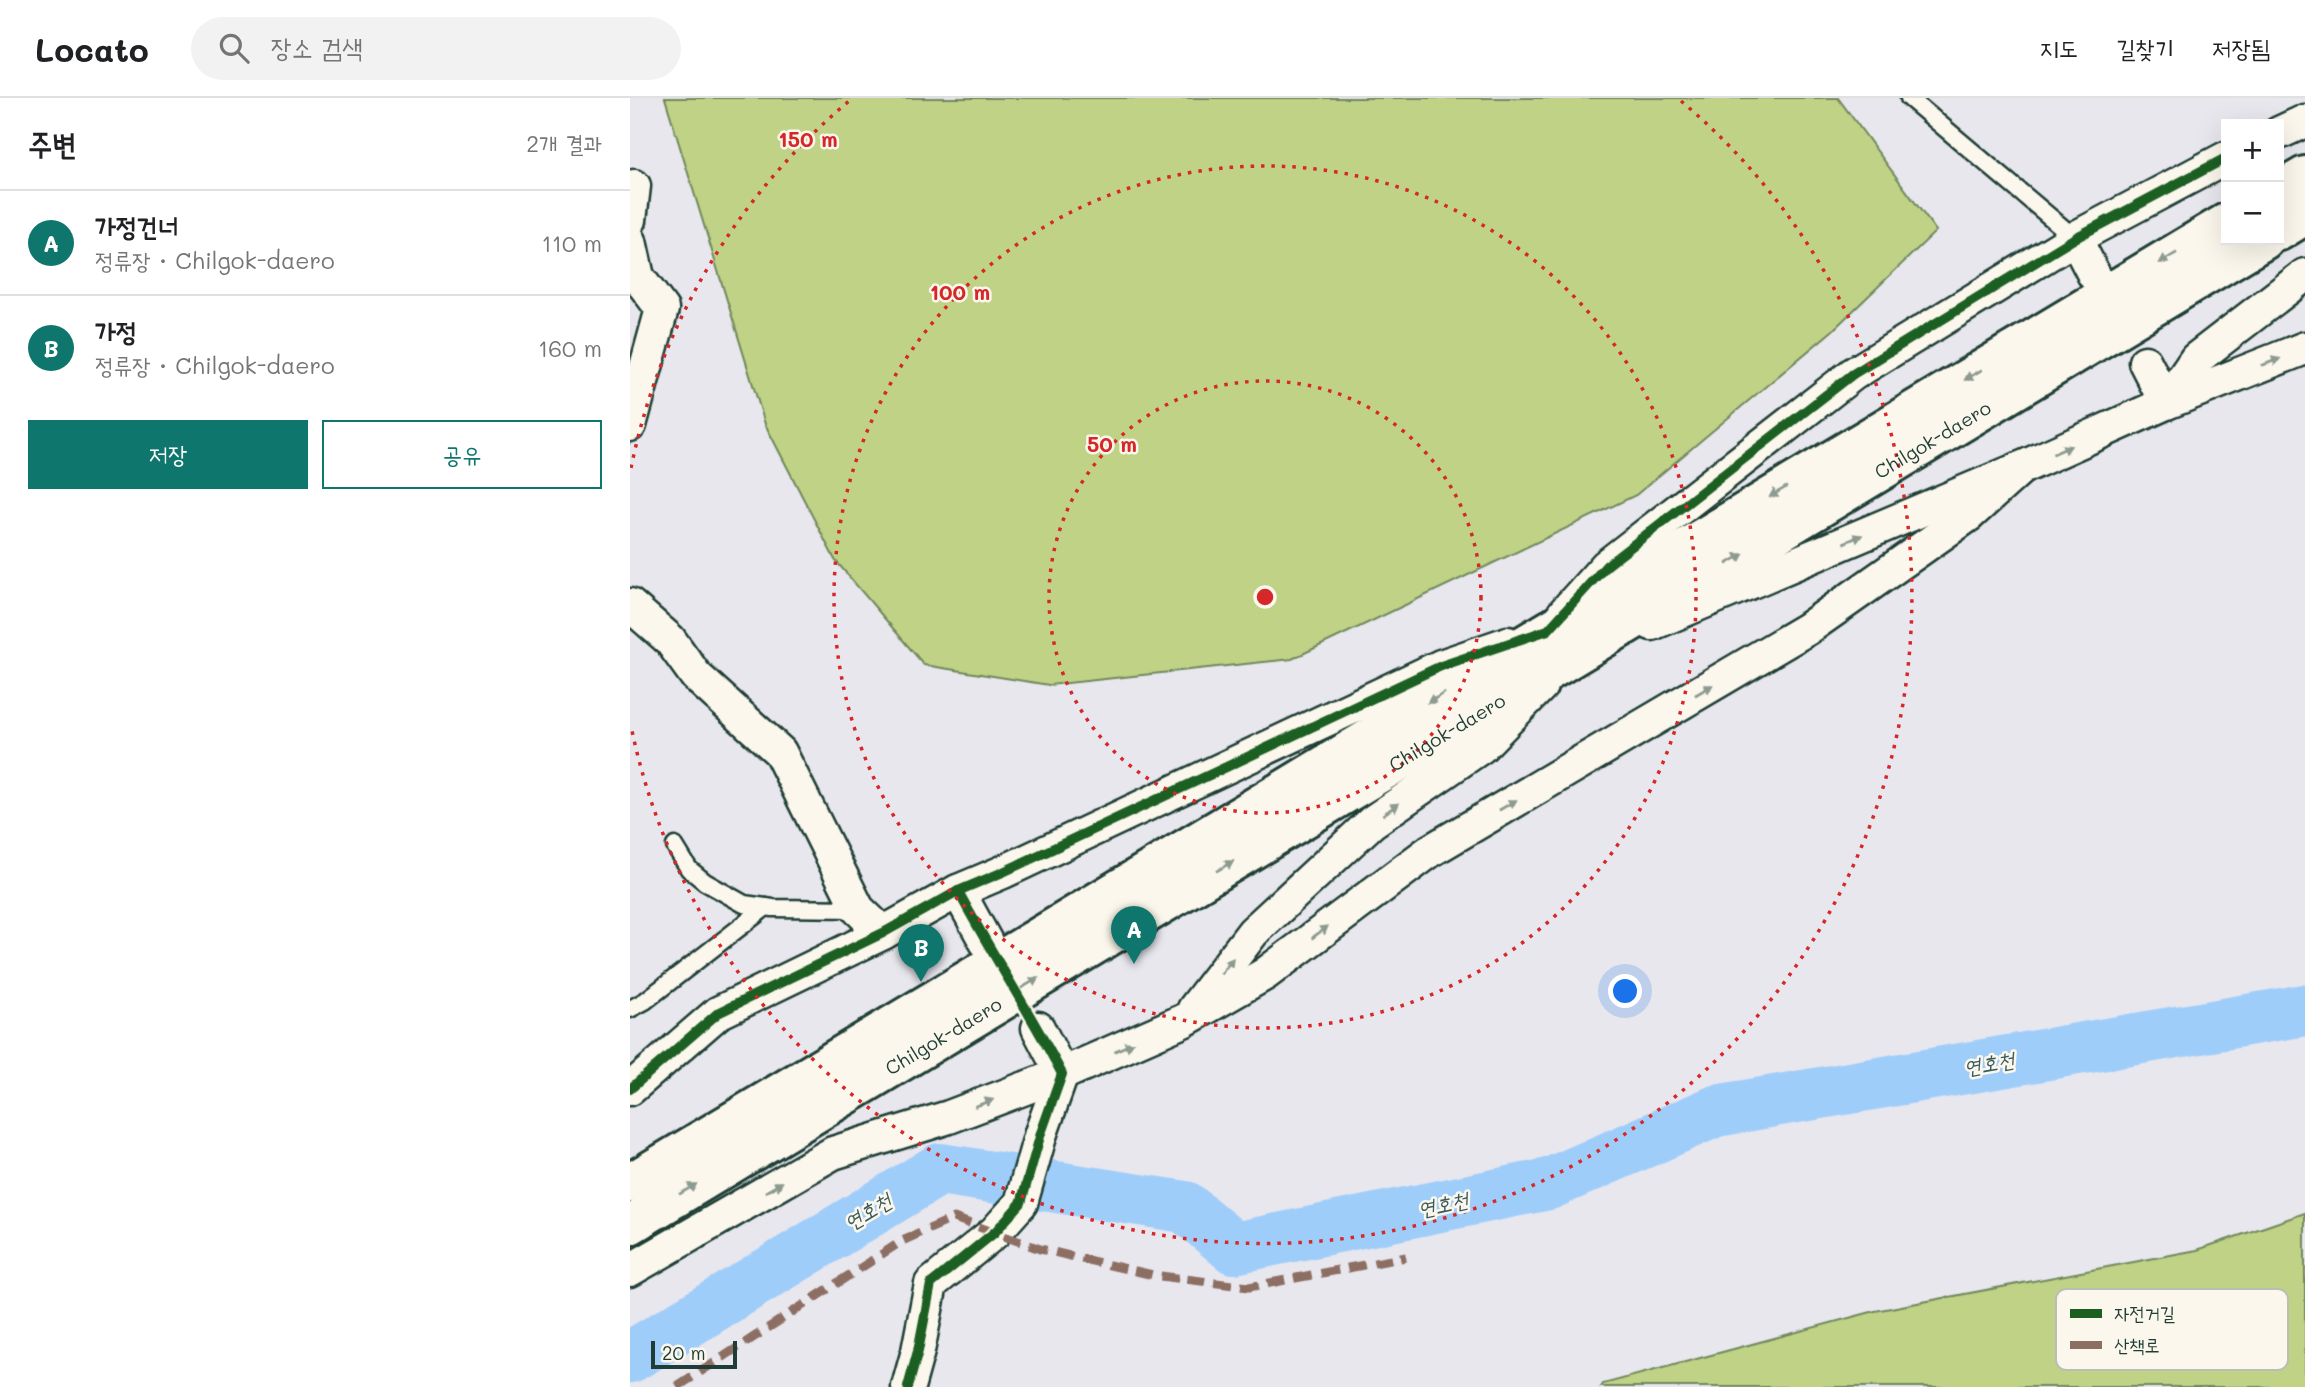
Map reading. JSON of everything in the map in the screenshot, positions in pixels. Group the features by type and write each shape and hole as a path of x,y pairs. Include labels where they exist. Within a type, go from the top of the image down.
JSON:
{"highway":[{"path":"2284,188 2305,176"},
{"path":"2284,228 2305,215"},
{"name":"Chilgok-daero","path":"630,1225 2221,226"},
{"name":"Chilgok-daero","path":"630,1183 1556,646 2255,245"}],"street":[{"path":"2284,131 2305,121"},
{"path":"1185,1020 1253,932 1372,822 1481,747 1556,646 1606,566 1853,374 2075,238 2221,161"},
{"path":"630,220 634,186"},
{"path":"2075,238 2094,275"},
{"path":"630,241 638,276 662,309 630,425"},
{"path":"2166,403 2196,359 2305,275"},
{"path":"630,1088 718,1013 883,933 958,891 1441,666 1556,646 2021,468 2166,403 2305,348"},
{"path":"2145,362 2166,403"},
{"path":"630,1270 833,1153 948,1117 1062,1074 1185,1020 1265,974 1430,851 1807,629 1969,515 2021,468"},
{"path":"630,605 670,640 696,676 780,752 858,909 883,933"},
{"path":"958,891 986,942"},
{"path":"908,1387 931,1284 995,1232 1021,1203 1041,1133 1062,1074 1038,1028"}],"lane":[{"path":"1909,98 2075,238"},
{"path":"675,846 689,869 705,882 744,904 858,909"},
{"path":"630,1009 766,907"}],"green space":[{"path":"665,98 1838,98 1936,231 1832,331 1636,495 1292,659 1049,685 924,665 835,560 765,424"},
{"path":"2305,1213 2305,1387 1601,1387 1603,1384 1875,1311 2197,1250"}],"waterway":[{"name":"연호천","path":"630,1357 940,1169 1185,1207 1234,1248 1549,1184 1716,1111 2305,1010"}],"marked path":[{"path":"677,1387 902,1241 954,1218 1040,1249 1153,1275 1249,1287 1406,1257"}],"cycle path":[{"path":"630,1089 718,1013 883,933 958,891 1441,666 1548,630 1606,566 1853,374 2075,238 2221,161"},
{"path":"908,1387 931,1284 995,1232 1021,1203 1041,1133 1062,1074 958,891"}],"place":[{"name":"가정건너","path":"1134,964"},
{"name":"가정","path":"921,982"}]}
